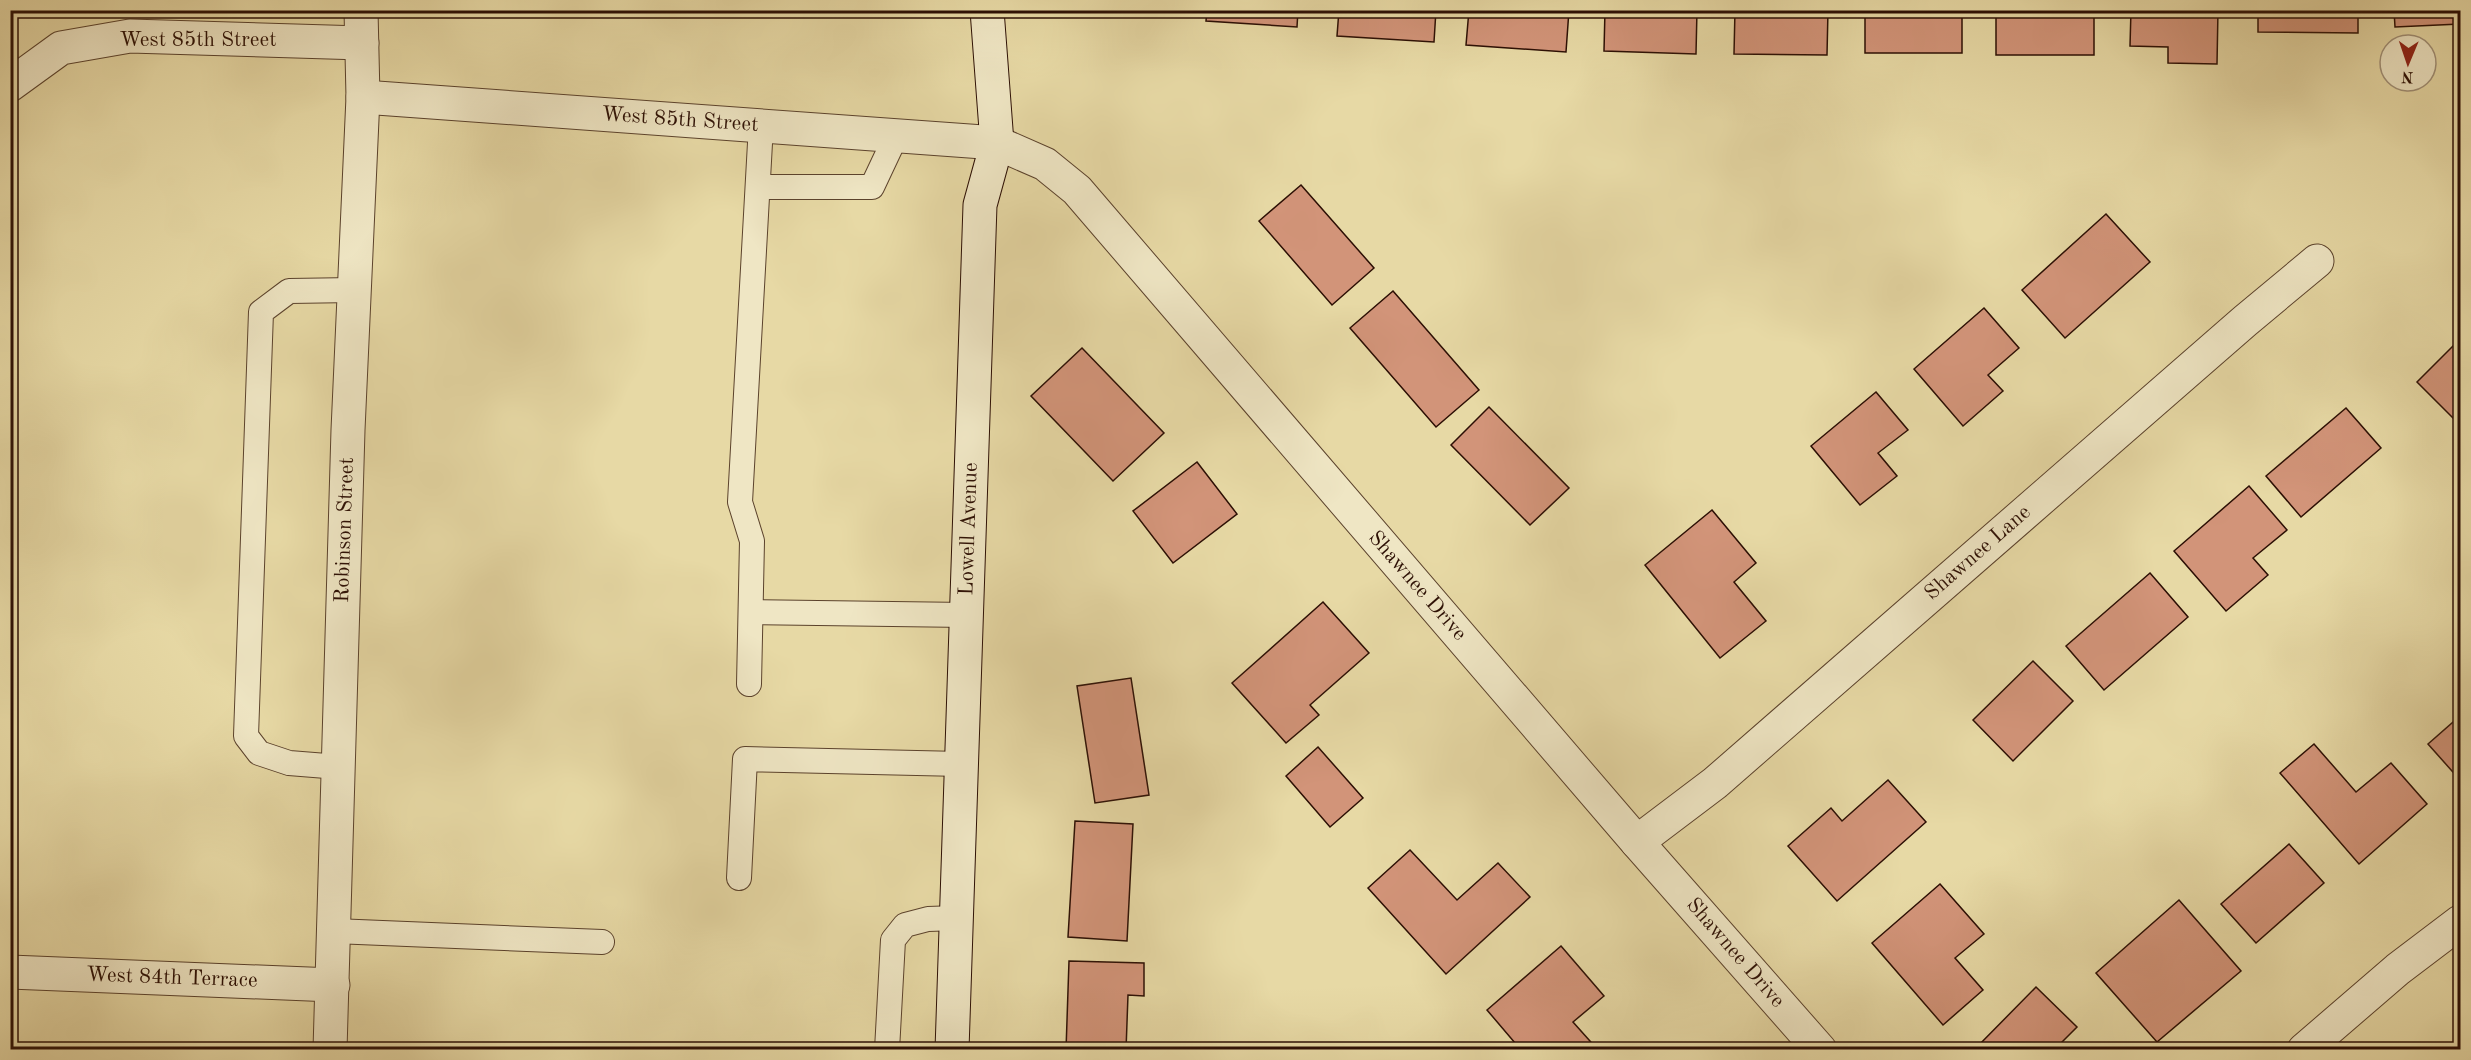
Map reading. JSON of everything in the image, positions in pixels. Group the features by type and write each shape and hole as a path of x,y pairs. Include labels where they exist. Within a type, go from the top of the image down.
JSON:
{"street":[{"name":"Robinson Street","path":"330,1050 348,430 363,97 361,10"},
{"name":"Lowell Avenue","path":"952,1050 980,206 998,143 987,10"},
{"name":"West 85th Street","path":"10,85 61,48 130,36 362,43"},
{"name":"West 85th Street","path":"363,97 998,143"},
{"name":"Shawnee Drive","path":"998,143 1045,164 1077,190 1637,842 1820,1050"},
{"name":"Shawnee Lane","path":"1637,842 1714,783 2316,261"},
{"path":"2304,1050 2398,969 2460,922"},
{"name":"West 84th Terrace","path":"10,972 333,985"}],"lane":[{"path":"749,684 752,541 740,502 761,125"},
{"path":"758,187 872,187 896,136"},
{"path":"339,767 289,763 259,753 246,736 246,725 261,312 288,291 354,290"},
{"path":"751,612 967,615"},
{"path":"739,878 744,759 961,764"},
{"path":"887,1050 893,940 904,926 928,920 957,918"},
{"path":"334,931 602,942"}],"building":[{"path":"1207,10 1298,10 1297,27 1206,21"},
{"path":"1339,10 1436,10 1434,42 1337,36"},
{"path":"1469,10 1569,10 1566,52 1466,45"},
{"path":"1605,10 1697,10 1696,54 1604,51"},
{"path":"1735,10 1828,10 1827,55 1734,54"},
{"path":"1865,10 1962,10 1962,53 1865,53"},
{"path":"1996,10 2094,10 2094,55 1996,55"},
{"path":"2131,10 2218,10 2217,64 2168,63 2168,47 2130,46"},
{"path":"2258,10 2358,10 2358,33 2258,32"},
{"path":"2394,10 2460,10 2460,24 2395,27"},
{"path":"1301,185 1374,268 1332,305 1259,221"},
{"path":"2106,214 2150,262 2065,338 2022,290"},
{"path":"1393,291 1479,390 1436,427 1350,328"},
{"path":"1984,308 2019,348 1988,375 2003,391 1963,426 1914,369"},
{"path":"2460,339 2460,425 2417,382"},
{"path":"1082,348 1164,433 1113,481 1031,396"},
{"path":"1876,392 1908,430 1878,453 1897,476 1860,505 1811,446"},
{"path":"1489,407 1569,488 1530,525 1451,445"},
{"path":"2346,408 2381,448 2301,517 2266,476"},
{"path":"1197,462 1237,514 1173,563 1133,511"},
{"path":"2249,486 2287,530 2253,558 2268,575 2226,611 2174,551"},
{"path":"1712,510 1756,563 1734,582 1766,621 1720,658 1645,565"},
{"path":"2150,573 2188,617 2104,690 2066,646"},
{"path":"1323,602 1369,653 1310,705 1319,715 1286,743 1232,683"},
{"path":"2033,661 2073,701 2013,761 1973,720"},
{"path":"1131,678 1149,795 1095,803 1077,686"},
{"path":"2460,716 2460,780 2428,744"},
{"path":"2314,744 2356,792 2391,763 2427,804 2359,864 2280,773"},
{"path":"1318,747 1363,798 1330,827 1286,776"},
{"path":"1888,780 1926,822 1837,901 1788,846 1831,808 1842,821"},
{"path":"1075,821 1133,824 1127,941 1068,937"},
{"path":"2289,844 2324,883 2256,943 2221,904"},
{"path":"1410,850 1457,900 1498,863 1530,897 1446,974 1368,888"},
{"path":"1940,884 1984,934 1955,958 1983,990 1943,1025 1872,943"},
{"path":"2179,900 2241,971 2157,1042 2096,973"},
{"path":"1561,946 1604,996 1573,1022 1598,1050 1521,1050 1487,1010"},
{"path":"1069,961 1144,963 1144,996 1128,995 1126,1050 1066,1050"},
{"path":"2036,987 2077,1027 2054,1050 1974,1050"}]}
